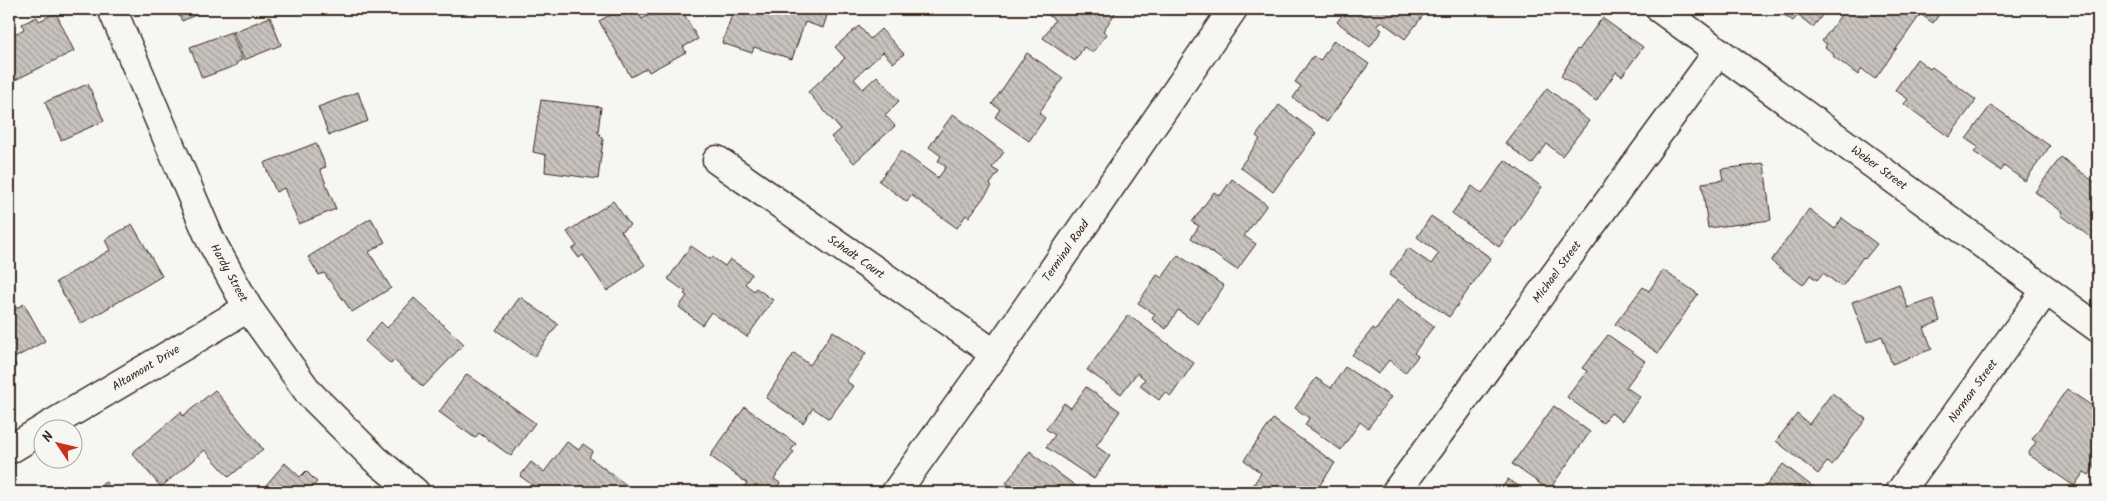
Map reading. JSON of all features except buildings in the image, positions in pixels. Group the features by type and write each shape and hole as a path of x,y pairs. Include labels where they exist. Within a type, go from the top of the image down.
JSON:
{"street":[{"name":"Hardy Street","path":"112,9 210,239 248,308 309,393 375,459 415,492"},
{"name":"Terminal Road","path":"896,492 995,354 1233,9"},
{"name":"Weber Street","path":"1660,9 2098,328"},
{"name":"Michael Street","path":"1396,492 1718,52"},
{"name":"Schadt Court","path":"717,160 995,354"},
{"name":"Norman Street","path":"1900,492 2046,290"},
{"name":"Altamont Drive","path":"63,418 248,308"},
{"name":"Altamont Drive","path":"9,450 32,436"}]}
